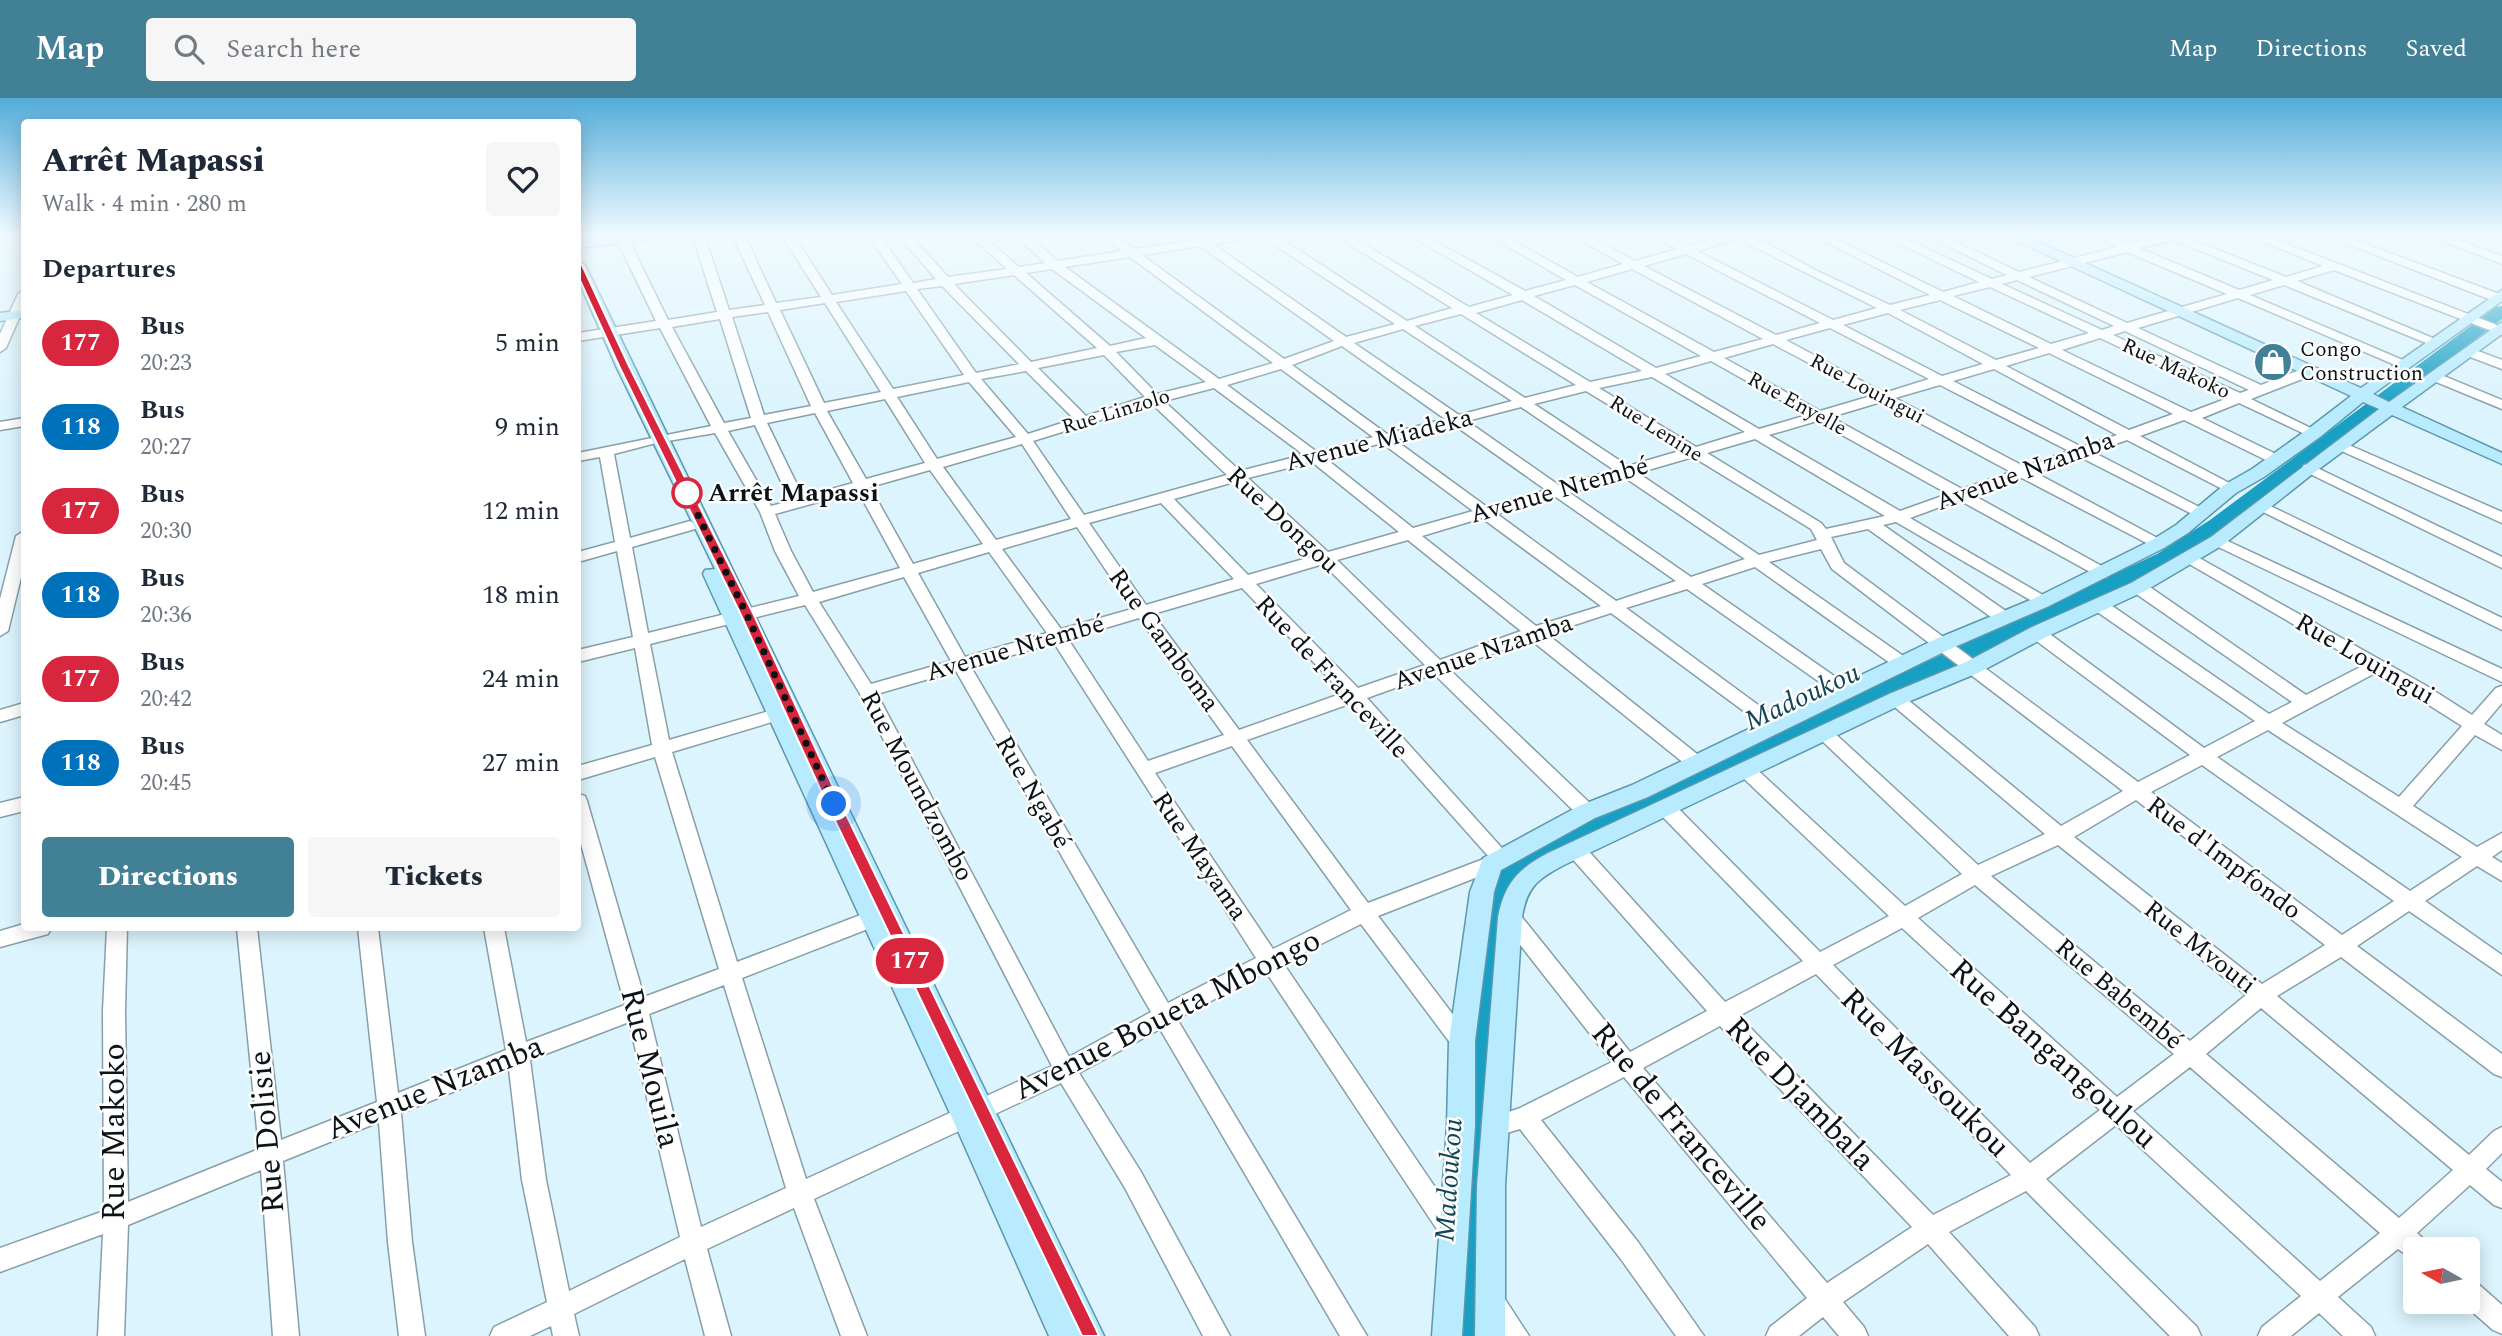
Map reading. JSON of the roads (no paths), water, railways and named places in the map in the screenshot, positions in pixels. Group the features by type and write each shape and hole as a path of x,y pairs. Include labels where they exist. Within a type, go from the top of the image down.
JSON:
{"main road":[{"path":"585,292 595,335"},
{"path":"2134,292 2502,459"},
{"path":"1490,1336 1491,1186 1510,917 1514,895 1526,877 1576,850 2138,587 2189,558 2217,541 2309,468 2343,446 2405,364 2500,296"},
{"path":"581,299 595,335 639,408 834,804 974,1114 1064,1336"},
{"path":"1447,1336 1462,1041 1482,892 1496,860 1587,812 1640,791 1844,691 2042,602 2158,544 2182,529 2230,489 2258,473 2275,458 2314,433 2434,376 2499,329"},
{"path":"655,441 690,526 739,615 776,715 871,919 1089,1336"}],"street":[{"name":"Rue Moundzombo","path":"647,292 767,512 783,551 809,599 867,691 1065,1070 1133,1180 1217,1336"},
{"path":"717,292 759,419 798,502"},
{"name":"Rue Ngabé","path":"766,292 819,408 960,663 1164,1016 1354,1336"},
{"name":"Rue Mayama","path":"822,292 934,465 1057,635 1143,770 1454,1235"},
{"path":"595,335 880,292"},
{"name":"Rue Gamboma","path":"911,292 973,378 1025,439 1142,612 1462,1041"},
{"path":"956,292 1084,422"},
{"name":"Rue Dongou","path":"1040,292 1107,350 1235,477 1247,484 1324,557 1587,812"},
{"path":"1092,292 1314,457 1696,763"},
{"path":"1184,292 1774,725"},
{"path":"1270,292 1844,691"},
{"path":"1353,292 1525,403 1759,560 1903,664"},
{"name":"Rue Lenine","path":"1436,292 1816,526 1825,538 1828,554 1838,565 1945,646"},
{"path":"1516,292 2042,602"},
{"name":"Rue Linzolo","path":"767,512 1084,422 1154,399 1284,365 1342,342 1538,292"},
{"name":"Rue Enyelle","path":"1594,292 2101,573"},
{"name":"Rue Louingui","path":"1683,292 2158,544"},
{"path":"1767,292 2200,513"},
{"path":"1852,292 2230,489"},
{"path":"1937,292 2275,458"},
{"name":"Avenue Miadeka","path":"581,655 809,599 1235,477 1588,386 1653,373 1957,292"},
{"name":"Rue Makoko","path":"2011,292 2314,433"},
{"path":"2051,292 2260,390"},
{"path":"2233,292 2405,364"},
{"name":"Avenue Ntembé","path":"867,691 1692,451 1756,435 1816,415 1993,366 2241,292"},
{"path":"2314,292 2436,342"},
{"path":"2398,292 2499,329"},
{"path":"0,348 13,315"},
{"path":"581,456 1158,340"},
{"path":"2470,352 2502,365"},
{"name":"Avenue Nzamba","path":"1143,770 1533,633 1870,523 1898,517 2125,435 2241,399 2310,371"},
{"path":"2434,376 2502,405"},
{"path":"0,426 21,422"},
{"path":"2343,446 2502,518"},
{"path":"606,451 662,750 800,1195 855,1336"},
{"path":"2309,468 2502,563"},
{"name":"Rue de Franceville","path":"1164,498 1243,583 1355,695 1496,860"},
{"path":"2262,506 2502,625"},
{"path":"1870,523 2004,618"},
{"path":"581,556 690,526"},
{"path":"2217,541 2502,676"},
{"name":"Rue Louingui","path":"2189,558 2376,665 2475,724 2502,744"},
{"path":"0,571 21,567 0,631"},
{"path":"2138,587 2305,702"},
{"path":"2099,605 2268,722 2502,873"},
{"path":"2037,633 2203,756 2502,966"},
{"name":"Rue d'Impfondo","path":"1945,646 2502,1067"},
{"path":"1497,1126 1525,1117 1627,1065 1902,918 1976,875 2060,836 2135,792 2376,665"},
{"name":"Rue Mvouti","path":"1896,699 2060,836 2261,995 2502,1197"},
{"path":"2400,809 2475,724 2498,703"},
{"path":"0,716 21,710"},
{"path":"581,772 776,715"},
{"name":"Rue Babembé","path":"1824,733 1976,875 2403,1237"},
{"name":"Rue Bangangoulou","path":"1746,770 1902,918 2117,1109 2362,1336"},
{"path":"0,810 21,805"},
{"name":"Rue Massoukou","path":"1666,808 2188,1336"},
{"name":"Rue Mouila","path":"581,812 637,1010 718,1336"},
{"path":"1779,1336 1825,1299 1930,1229 2029,1178 2190,1054 2261,995 2502,840"},
{"name":"Rue Djambala","path":"1576,850 1722,1013 1930,1229 2026,1336"},
{"name":"Avenue Boueta Mbongo","path":"503,1336 693,1242 800,1195 1065,1070 1364,913 1496,860"},
{"name":"Rue de Franceville","path":"1510,917 1627,1065 1855,1336"},
{"name":"Avenue Nzamba","path":"0,1261 116,1218 518,1055 871,919"},
{"path":"0,939 30,931"},
{"name":"Rue Makoko","path":"111,1336 116,1218 114,1011 117,931"},
{"name":"Rue Dolisie","path":"247,931 271,1154 286,1336"},
{"path":"368,931 412,1336"},
{"path":"495,931 518,1055 534,1180 566,1336"},
{"path":"1525,1117 1629,1250 1691,1336"},
{"path":"2270,1336 2430,1208 2502,1138"},
{"path":"1490,1299 1516,1336"},
{"path":"2480,1302 2502,1321"}],"waterway":[{"name":"Madoukou","path":"1469,1336 1475,1186 1496,903 1509,877 1528,860 2165,559 2217,525 2502,311"}],"place":[{"name":"Congo Construction","path":"2273,362"},
{"name":"Arrêt Mapassi","path":"687,493"}]}
